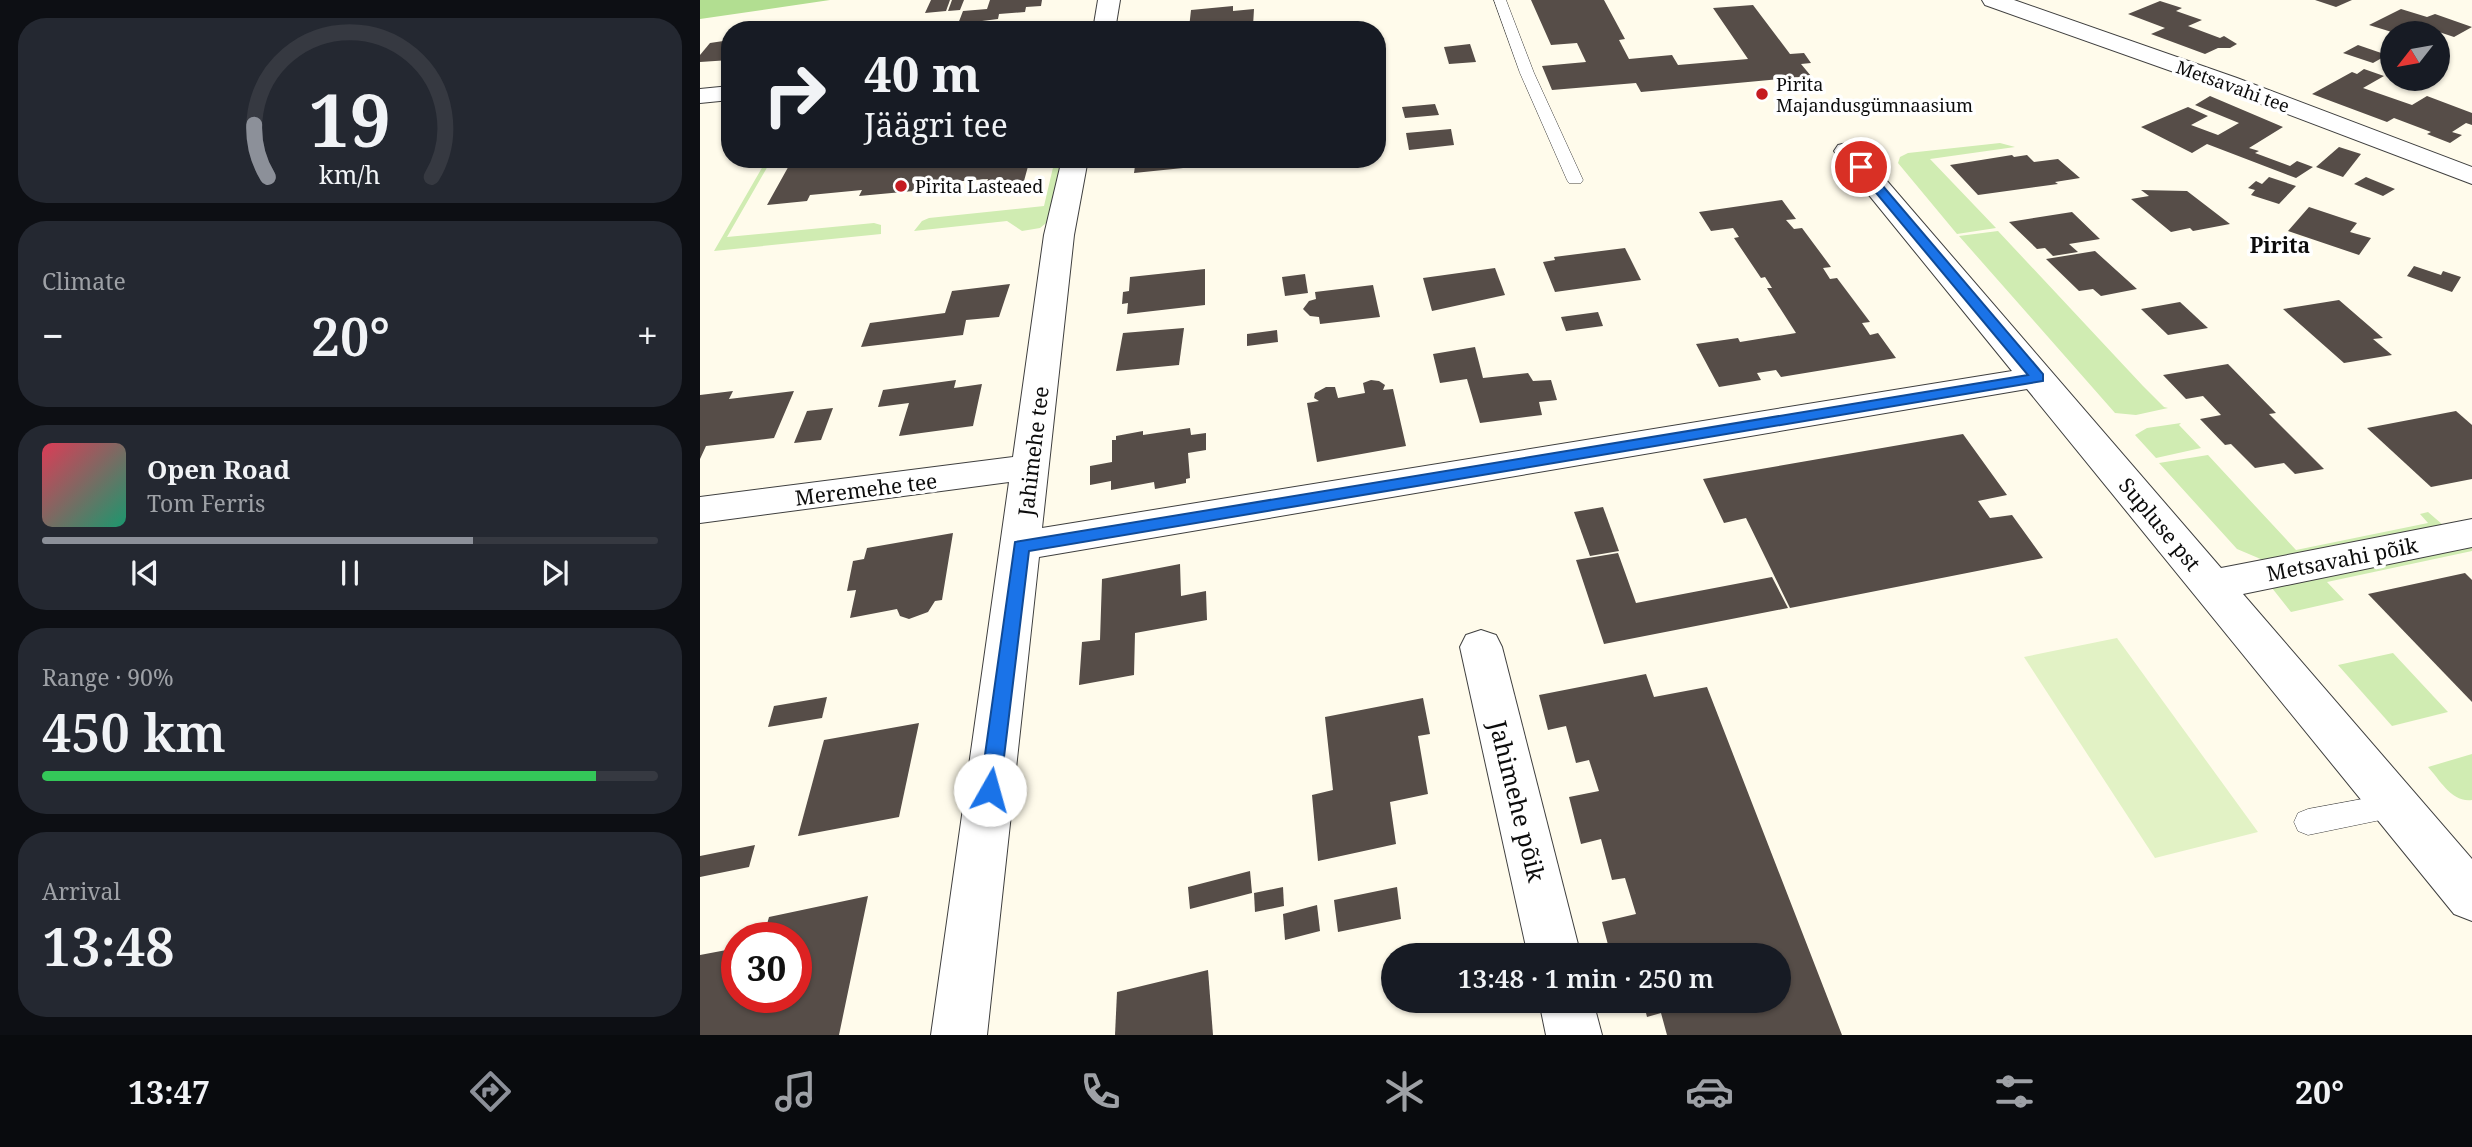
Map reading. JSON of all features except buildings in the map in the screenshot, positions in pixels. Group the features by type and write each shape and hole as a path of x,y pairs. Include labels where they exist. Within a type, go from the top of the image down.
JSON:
{"street":[{"path":"1106,21 1109,0"},
{"name":"Metsavahi tee","path":"1993,0 2219,80 2472,176"},
{"path":"700,96 721,94"},
{"name":"Supluse pst","path":"1847,151 2472,897"},
{"name":"Jahimehe tee","path":"959,1035 1059,235 1072,168"},
{"path":"1021,546 2038,377"},
{"name":"Meremehe tee","path":"700,510 1031,467"},
{"name":"Metsavahi põik","path":"2211,585 2472,533"},
{"name":"Jahimehe põik","path":"1481,647 1552,943"},
{"path":"1569,1013 1574,1035"}],"lane":[{"path":"1500,0 1527,73 1575,180"},
{"path":"2308,822 2395,805"}],"green space":[{"path":"700,0 830,0 700,19"},
{"path":"2000,143 2015,147 1930,159 1996,228 1957,234 1898,163 1900,157 1908,153"},
{"path":"762,168 767,168 727,237 874,223 881,225 881,234 714,251"},
{"path":"1053,168 1065,168 1051,219 1040,228 1022,231 1007,221 914,231 922,221 929,218 1044,206"},
{"path":"1998,231 2143,386 2168,408 2136,415 2115,413 1959,236"},
{"path":"2181,423 2179,425 2201,448 2156,458 2135,435 2147,428"},
{"path":"2208,455 2296,550 2428,523 2420,514 2428,512 2443,525 2263,560 2237,549 2159,463"},
{"path":"2472,545 2472,551 2327,582 2344,600 2291,612 2272,588"},
{"path":"2117,638 2258,832 2155,858 2024,657"},
{"path":"2393,653 2448,712 2392,726 2338,665"},
{"path":"2472,754 2472,800 2465,800 2447,790 2428,767"}],"place":[{"name":"Pirita Majandusgümnaasium","path":"1762,94"},
{"name":"Pirita Lasteaed","path":"901,186"}],"district":[{"name":"Pirita","path":"2280,245"}],"route":[{"path":"990,790 1021,546 2038,377 1861,167"}]}
